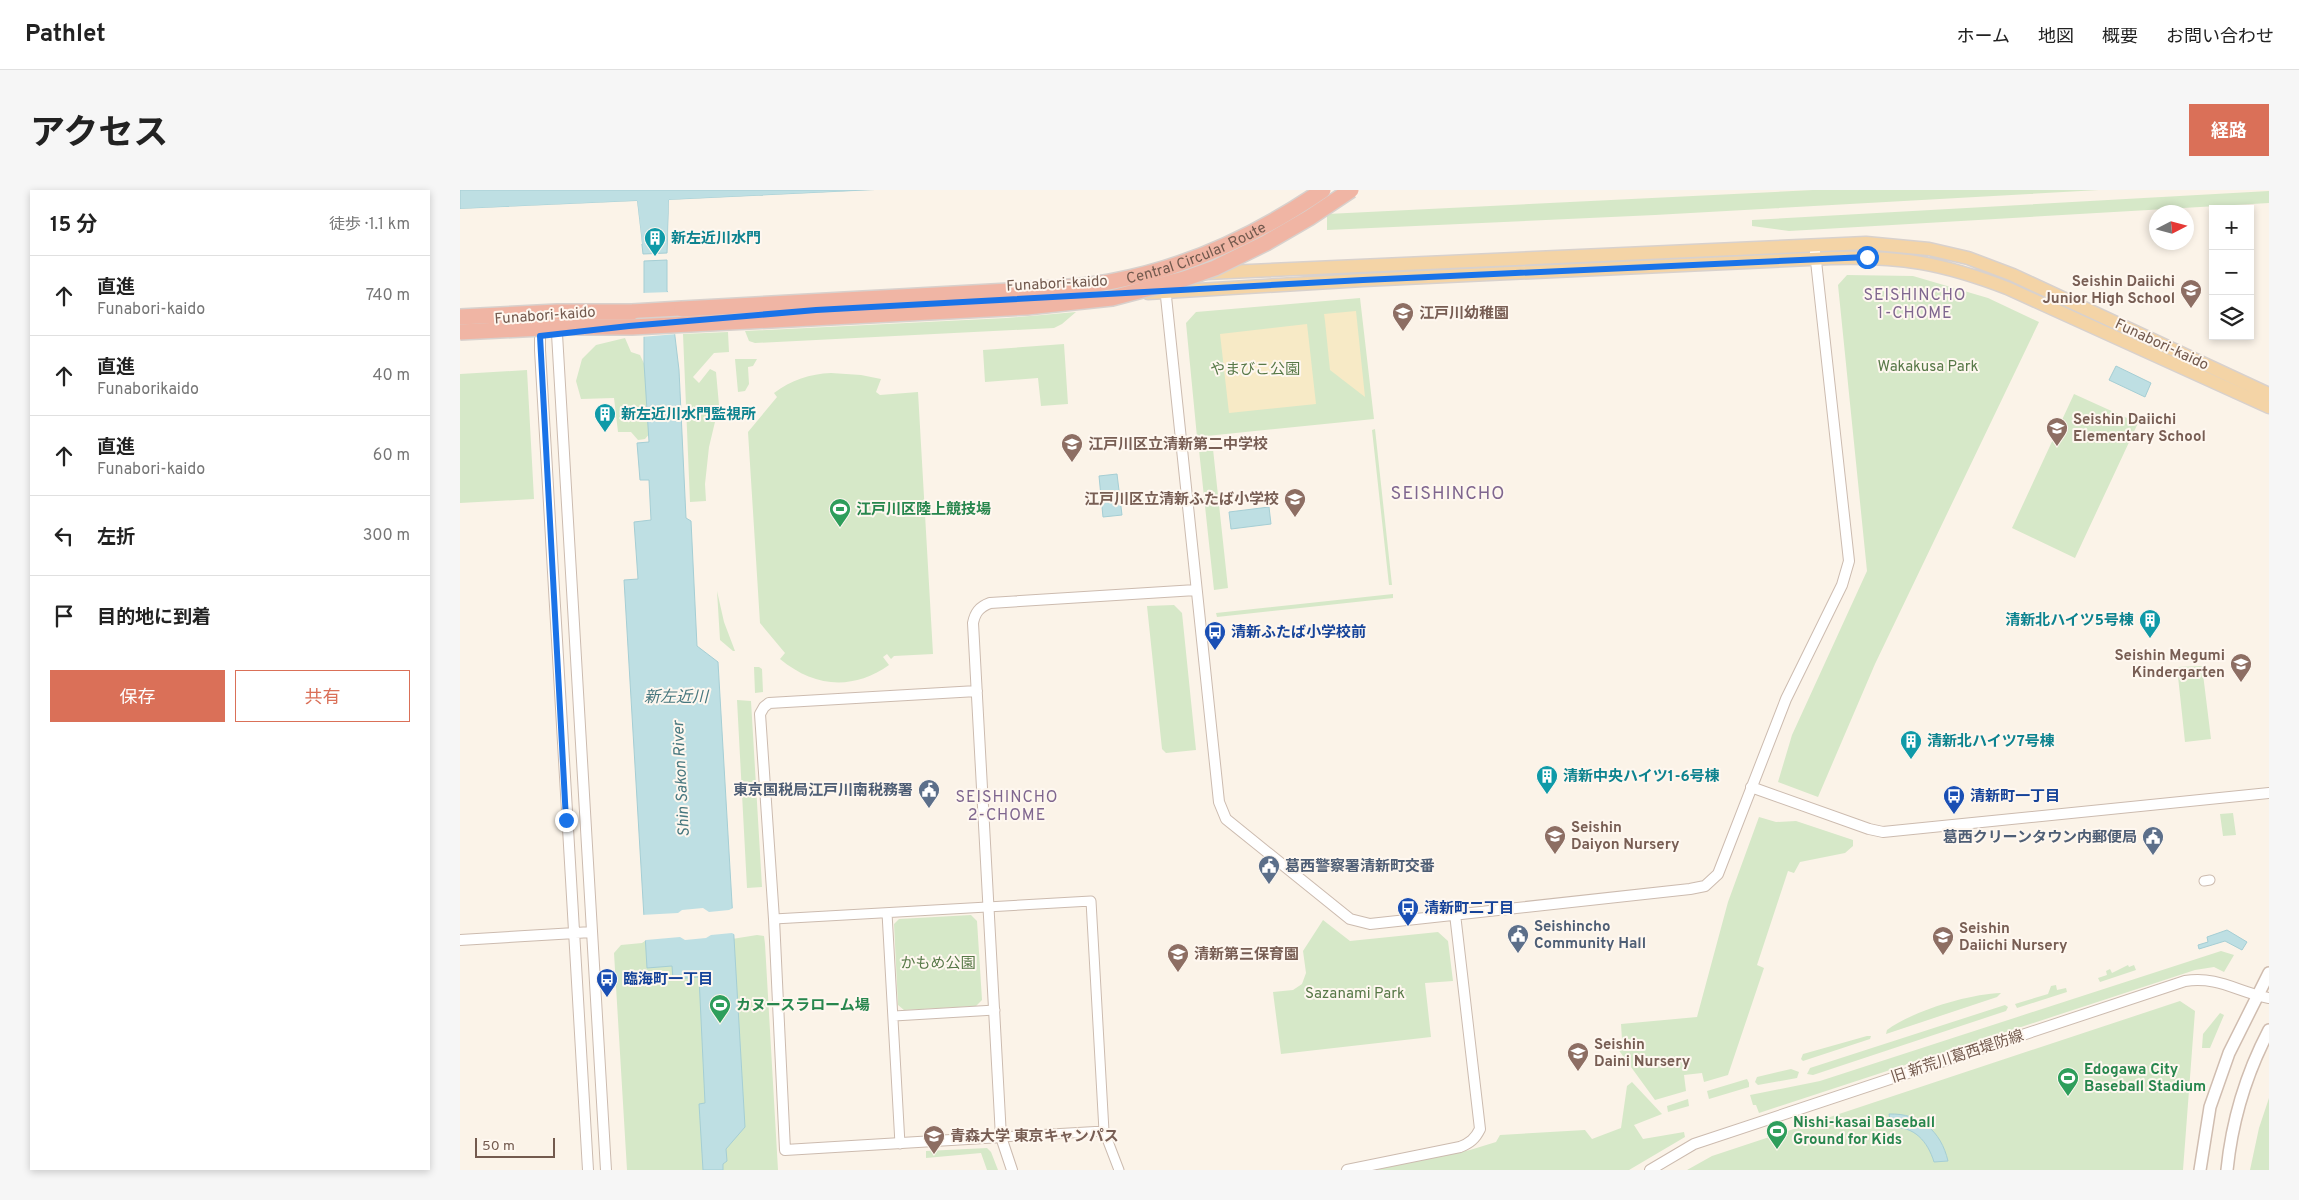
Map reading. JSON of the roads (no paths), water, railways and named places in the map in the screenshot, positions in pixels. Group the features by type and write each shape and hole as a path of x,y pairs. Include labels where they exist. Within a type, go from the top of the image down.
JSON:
{"highway":[{"name":"Central Circular Route","path":"460,317 558,312 632,312 1079,287 1147,274 1193,259 1260,229 1323,190"},
{"name":"Central Circular Route","path":"460,332 562,327 632,327 1027,307 1112,298 1184,279 1215,268 1266,243 1309,218 1351,190"}],"main road":[{"name":"Funabori-kaido","path":"460,339 540,336 629,326 816,310 1166,292 1815,252 1866,243 1900,245 1968,258 2013,276 2269,394"},
{"name":"Funabori-kaido","path":"460,321 549,316 685,304 1165,276 1815,252 1898,258 1964,272 2016,292 2269,407"},
{"path":"2200,1170 2210,1107 2229,1054 2263,997 2269,973"},
{"path":"2227,1170 2231,1137 2241,1095 2256,1055 2269,1030"}],"street":[{"path":"1165,276 1219,802 1226,819 1350,919 1370,924 1705,886 1712,882 1722,865 1786,699 1842,584 1849,561 1824,348 1815,252"},
{"path":"549,316 557,334 606,1170"},
{"path":"549,316 540,336 588,1170"},
{"path":"1012,1170 1001,1137 974,615 984,605 1196,590"},
{"path":"977,692 769,703 760,714 774,919 785,1150 1104,1131"},
{"path":"1751,787 1883,832 2269,793"},
{"path":"774,919 1091,901 1104,1131 1119,1170"},
{"path":"887,913 900,1144"},
{"path":"1347,1170 1460,1147 1469,1143 1480,1128 1455,914"},
{"path":"460,940 592,932"},
{"name":"旧 新荒川葛西堤防線","path":"1650,1170 1694,1144 2185,981 2203,978 2263,997"},
{"path":"894,1016 994,1010"}],"water":[{"path":"460,190 874,190 669,200 667,253 643,254 637,201 460,209"},
{"name":"新左近川","path":"667,260 667,291 670,295 679,370 686,518 691,521 697,646 718,662 745,1127 726,1149 727,1161 723,1164 723,1170 703,1170 699,1104 705,1103 699,977 673,979 672,966 647,968 624,580 638,579 634,522 651,520 649,480 640,480 637,443 649,442 644,363 644,261"},
{"path":"2116,366 2151,383 2145,397 2109,380"},
{"path":"1117,474 1122,515 1103,517 1099,476"},
{"path":"1269,507 1271,524 1231,529 1229,512"},
{"path":"2227,930 2247,942 2242,950 2225,941 2199,949 2198,945 2208,942 2207,937"},
{"path":"1889,1114 1910,1117 1927,1126 1940,1141 1948,1161 1934,1162 1928,1148 1919,1136 1907,1129 1891,1128"}],"place":[{"name":"新左近川水門","path":"655,257"},
{"name":"Seishin Daiichi Junior High School","path":"2191,309"},
{"name":"江戸川幼稚園","path":"1403,332"},
{"name":"新左近川水門監視所","path":"605,433"},
{"name":"Seishin Daiichi Elementary School","path":"2057,447"},
{"name":"江戸川区立清新第二中学校","path":"1072,463"},
{"name":"江戸川区立清新ふたば小学校","path":"1295,518"},
{"name":"江戸川区陸上競技場","path":"840,528"},
{"name":"清新北ハイツ5号棟","path":"2150,639"},
{"name":"清新ふたば小学校前","path":"1215,651"},
{"name":"Seishin Megumi Kindergarten","path":"2241,683"},
{"name":"清新北ハイツ7号棟","path":"1911,760"},
{"name":"清新中央ハイツ1-6号棟","path":"1547,795"},
{"name":"東京国税局江戸川南税務署","path":"929,809"},
{"name":"清新町一丁目","path":"1954,815"},
{"name":"Seishin Daiyon Nursery","path":"1555,855"},
{"name":"葛西クリーンタウン内郵便局","path":"2153,856"},
{"name":"葛西警察署清新町交番","path":"1269,885"},
{"name":"清新町二丁目","path":"1408,927"},
{"name":"Seishincho Community Hall","path":"1518,954"},
{"name":"Seishin Daiichi Nursery","path":"1943,956"},
{"name":"清新第三保育園","path":"1178,973"},
{"name":"臨海町一丁目","path":"607,998"},
{"name":"カヌースラローム場","path":"720,1024"},
{"name":"Seishin Daini Nursery","path":"1578,1072"},
{"name":"Edogawa City Baseball Stadium","path":"2068,1097"},
{"name":"Nishi-kasai Baseball Ground for Kids","path":"1777,1150"},
{"name":"青森大学 東京キャンパス","path":"934,1155"}],"district":[{"name":"SEISHINCHO 1-CHOME","path":"1915,303"},
{"name":"SEISHINCHO","path":"1448,493"},
{"name":"SEISHINCHO 2-CHOME","path":"1007,805"}],"park label":[{"name":"Wakakusa Park","path":"1928,366"},
{"name":"やまびこ公園","path":"1255,369"},
{"name":"かもめ公園","path":"938,963"},
{"name":"Sazanami Park","path":"1355,993"}],"water label":[{"name":"Shin Sakon River","path":"680,779"}]}
